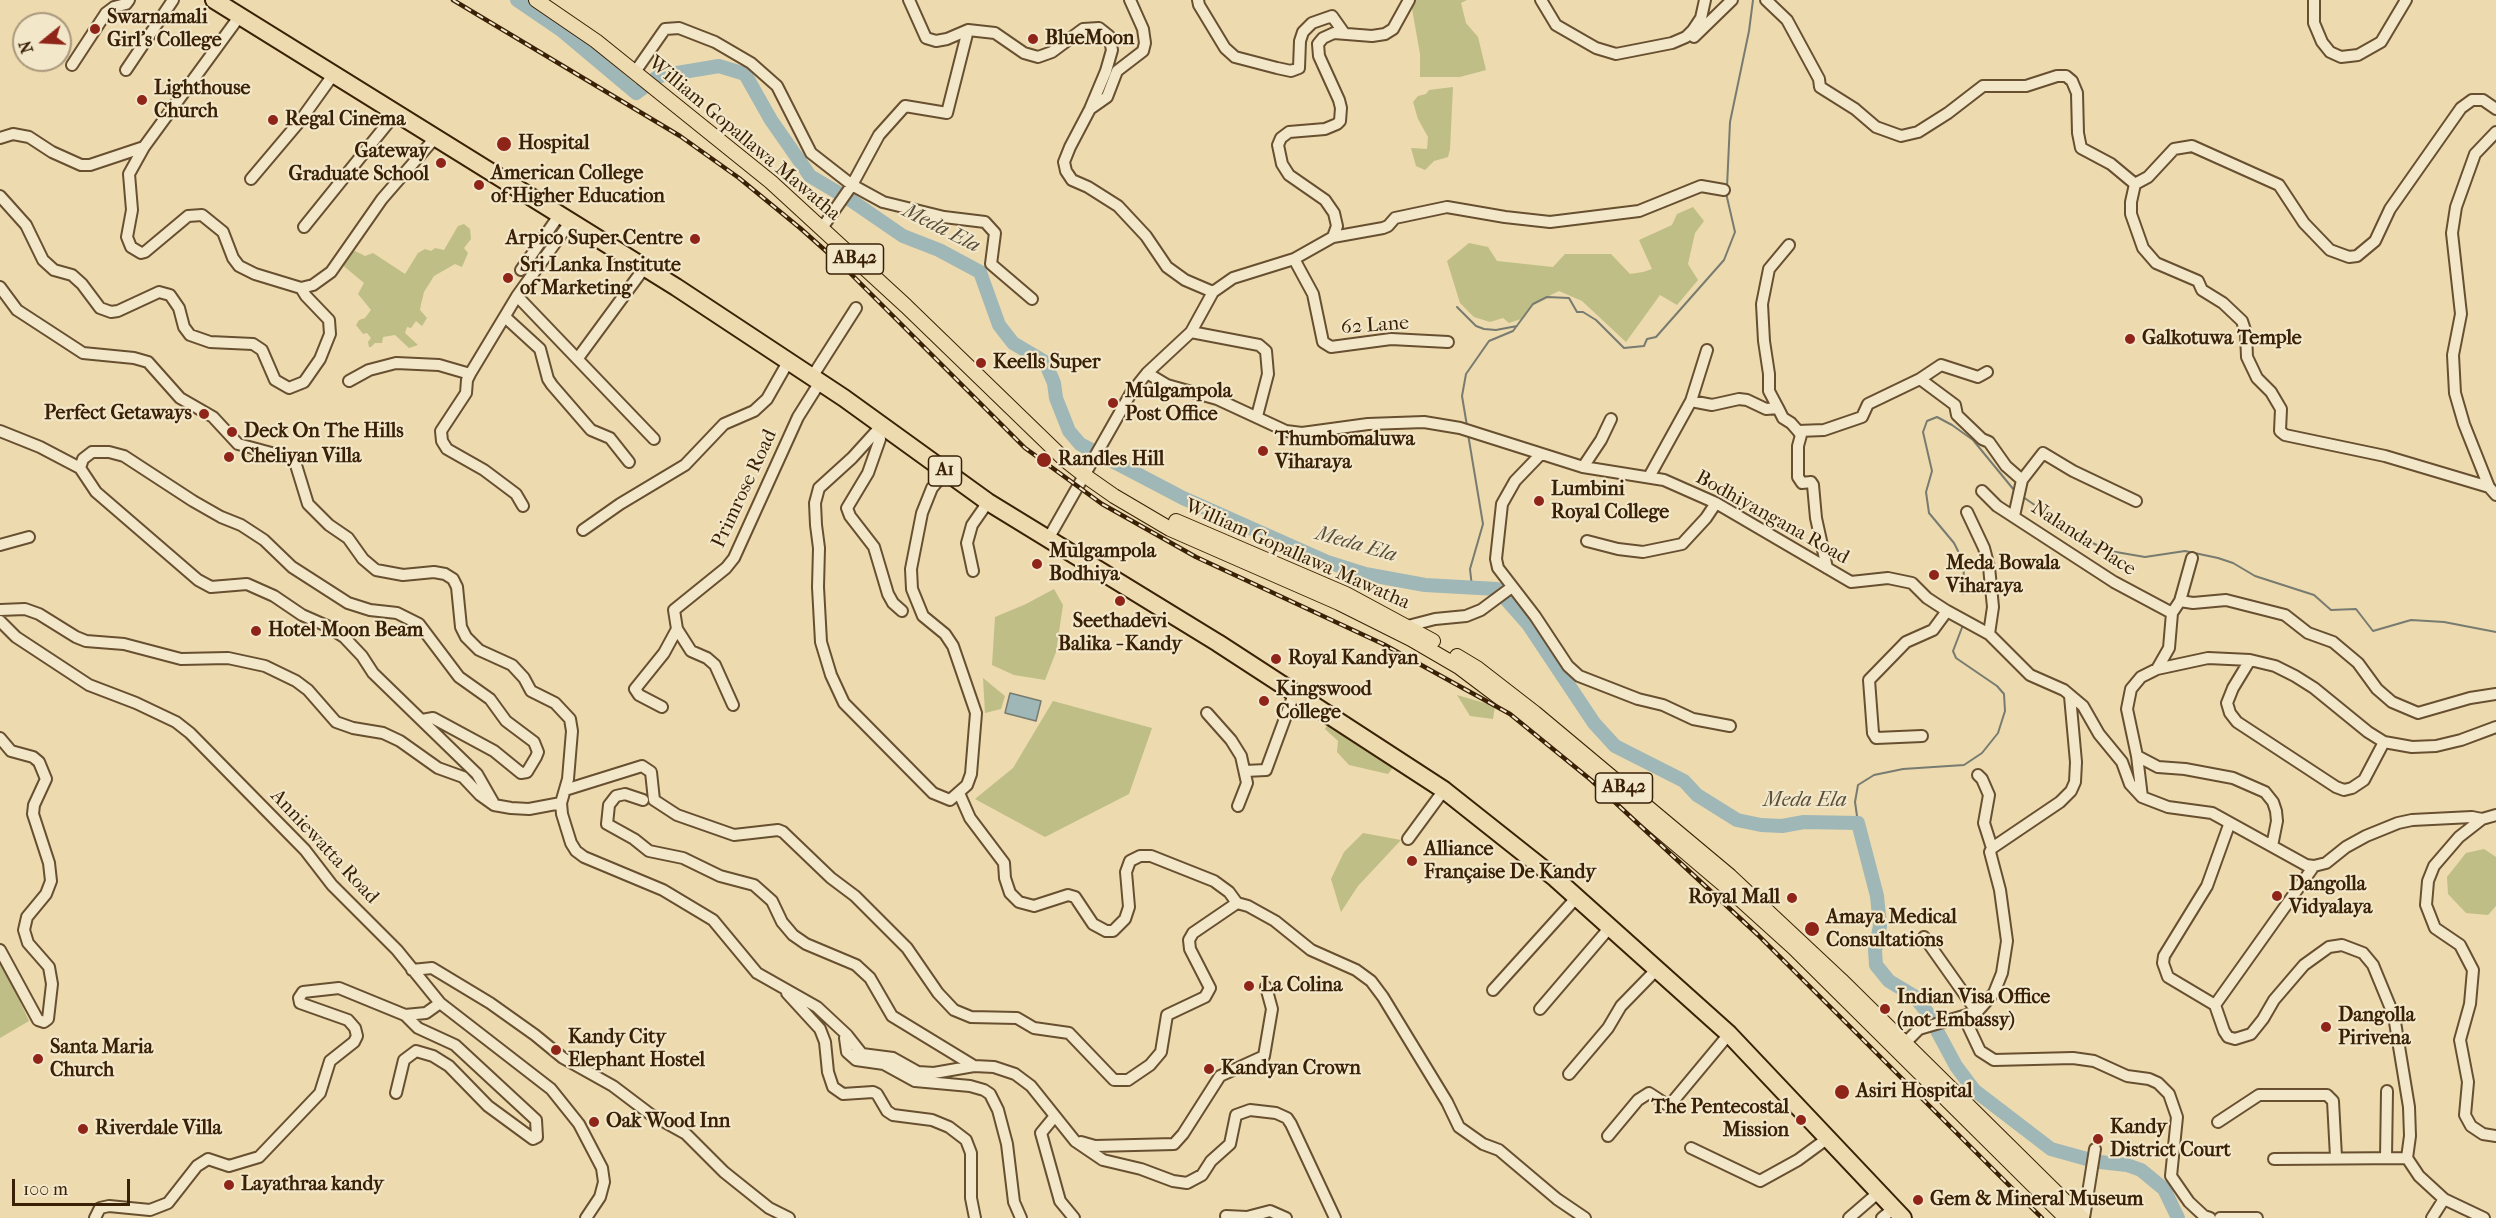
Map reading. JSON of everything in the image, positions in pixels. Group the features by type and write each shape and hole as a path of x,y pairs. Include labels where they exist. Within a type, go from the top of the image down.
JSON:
{"highway":[{"name":"A1","path":"214,0 645,267 816,380 879,428 946,471 987,502 1218,643 1444,790 1506,837 1611,926 1729,1034 1879,1192 1893,1215"}],"main road":[{"name":"William Gopallawa Mawatha","path":"536,0 577,27 771,182 1048,444 1141,504 1185,526 1346,594 1408,626 1477,668 1544,720 1730,876 1841,980 2066,1218"},
{"name":"William Gopallawa Mawatha","path":"1088,468 1114,496 1170,529 1366,616 1459,667 1532,722 1731,891 1902,1046 2083,1218"}],"street":[{"path":"72,65 106,13 114,7 126,4 129,0"},
{"path":"126,70 173,0"},
{"path":"909,0 926,38 936,41 968,30 995,33 1024,53 1038,57 1052,52 1083,28 1099,28 1109,36 1112,50 1106,71 1090,109 1070,147 1064,162 1066,171 1072,180 1118,206 1146,236 1167,267 1185,280 1213,292"},
{"path":"1090,109 1107,97 1117,71 1143,51 1145,43 1143,29 1130,0"},
{"path":"1198,0 1199,6 1225,48 1234,57 1277,68 1291,71 1299,68 1300,41 1303,32 1312,23 1332,16 1344,33"},
{"path":"1333,237 1337,226 1334,213 1326,200 1289,176 1279,155 1278,144 1281,138 1289,132 1325,129 1340,121 1339,100 1318,56 1318,44 1323,38 1334,33 1372,36 1385,34 1393,29 1409,0"},
{"path":"1540,0 1556,25 1596,48 1623,57 1668,50 1691,40 1732,0"},
{"path":"1616,54 1672,43 1686,37 1701,18 1705,0"},
{"path":"1766,0 1787,20 1819,79 1820,87 1855,109 1876,127 1900,135 1918,132 1948,114 1983,86 2026,86 2057,76 2066,76 2072,81 2077,93 2078,133 2081,148 2111,165 2136,184"},
{"path":"2314,0 2314,23 2322,42 2330,52 2342,57 2358,55 2381,42 2406,0"},
{"path":"239,16 144,147 129,174 132,210 127,237 131,247 141,253 145,252 188,216 202,215 223,232 233,258 239,266 255,274 301,288 313,285 331,272 382,199 435,138"},
{"path":"637,75 665,29 679,28 715,42 751,63 777,87 811,153 849,188 883,202 944,217 985,222 995,233 991,264 1032,299"},
{"path":"822,228 849,188 879,135 905,106 947,113 968,30"},
{"path":"252,179 333,75"},
{"path":"2493,491 2385,456 2285,435 2280,431 2281,409 2271,392 2258,378 2247,357 2246,333 2242,321 2223,303 2202,290 2198,281 2156,263 2144,248 2131,214 2131,202 2136,184 2148,177 2174,149 2192,146 2201,148 2279,185 2304,223 2330,250 2349,257 2357,256 2375,241 2390,208 2461,108 2472,100 2483,100 2496,109"},
{"path":"304,227 396,113"},
{"path":"2493,491 2464,423 2455,393 2453,355 2461,314 2452,234 2456,207 2475,154 2496,132"},
{"path":"0,138 13,134 29,138 81,165 90,165 144,147"},
{"path":"1047,539 1131,393 1147,373 1191,332 1213,292 1233,278 1294,259 1333,237 1383,228 1395,218 1447,207 1550,222 1639,211 1701,186 1724,190"},
{"path":"0,196 26,225 43,260 54,270 72,275 82,284 100,308 118,311 159,292 170,295 179,308 184,327 190,335 210,342 253,344 262,350 275,380 289,388 304,382 320,359 330,334 329,320 301,288"},
{"path":"521,270 566,217"},
{"path":"523,506 516,494 484,470 447,449 442,441 441,431 466,393 466,380 566,217"},
{"path":"1789,244 1769,269 1762,304 1769,391 1783,418 1791,423 1801,435 1798,446 1798,477 1802,483 1811,482 1813,484 1816,518 1827,568"},
{"name":"62 Lane","path":"1294,259 1313,294 1323,342 1331,347 1391,339 1448,342"},
{"path":"578,358 645,267"},
{"path":"0,288 17,310 83,353 134,358 148,362 180,398 213,417 238,444 290,458 296,465 308,504 348,538 363,559 376,570 403,575 434,572 445,574 453,579 457,587 461,627 466,637 479,650 512,665 531,690 555,703 570,719 572,731 565,790 561,803 571,843 576,851 584,857 663,890 713,920 757,973 817,1007 847,1035 862,1054 893,1058 918,1072 934,1073 974,1066 994,1067 1015,1074 1031,1086 1075,1141 1103,1160 1141,1169 1173,1181 1188,1183 1202,1175 1211,1161 1230,1144 1236,1115 1250,1110 1276,1113 1287,1118 1291,1124 1335,1218"},
{"path":"517,296 654,439"},
{"path":"816,380 856,308"},
{"path":"506,317 540,349 548,380 552,385 591,430 610,438 629,462"},
{"path":"1191,332 1259,345 1266,351 1268,374 1257,416"},
{"path":"1649,477 1691,401 1707,350"},
{"path":"583,530 620,504 685,465 724,424 754,411 766,399 788,362"},
{"path":"349,381 369,370 396,363 439,364 470,374"},
{"path":"1798,431 1824,430 1862,417 1868,404 1920,379 1941,365 1978,376 1987,372"},
{"name":"Bodhiyangana Road","path":"1147,373 1167,385 1216,399 1286,431 1302,433 1368,424 1424,422 1460,428 1583,467 1664,480 1716,503 1851,582 1888,578 1912,583 1927,598 1989,634 2030,675 2064,690 2083,706 2099,734 2122,762 2130,784 2142,797"},
{"path":"1920,379 1955,405 1957,415 1982,439 1989,442 2006,466 2022,480"},
{"name":"Primrose Road","path":"662,707 639,695 635,689 664,653 677,629 674,610 726,568 734,558 816,380"},
{"path":"1691,401 1712,405 1739,399 1747,400 1766,410 1778,408"},
{"path":"1583,467 1601,440 1611,419"},
{"path":"879,428 819,488 815,503 819,548 820,642 844,703 933,793 950,800 967,785 971,774 976,713 953,646 945,634 922,616 912,589 911,569 922,513 932,488 946,471"},
{"path":"879,428 880,439 868,473 847,508 850,516 874,547 888,594 893,603 902,611"},
{"path":"0,431 40,447 80,468 96,492 198,580 211,587 247,584 274,596 302,615 327,626 344,637 362,656 373,673 477,774 494,805"},
{"path":"80,468 83,459 92,452 109,452 124,456 193,501 249,530 264,540 292,567 348,603 370,610 397,613 419,624 459,677 490,699 506,721 534,742 537,747 536,757 527,772 521,773 494,750 434,718 422,720"},
{"name":"Nalanda Place","path":"2136,501 2073,471 2043,453 2022,480 2014,516 2114,582 2172,614"},
{"path":"1541,454 1515,481 1502,504 1496,559 1498,568 1510,588 1541,624 1568,666 1579,676 1638,699 1663,705 1693,719 1730,726"},
{"path":"1982,491 1997,506 2014,516"},
{"path":"973,571 967,543 972,525 987,502"},
{"path":"1587,541 1618,549 1643,552 1682,544 1706,518 1716,503"},
{"path":"1968,513 1984,548 1989,567 1993,607 1989,634"},
{"path":"0,545 29,537"},
{"path":"2157,669 2169,648 2172,614 2180,601 2192,558"},
{"path":"1408,626 1435,619 1466,616 1492,603 1510,588"},
{"path":"2180,601 2193,603 2226,600 2285,615 2308,633 2333,642 2358,663 2377,689 2392,702 2418,712 2496,694"},
{"path":"0,610 24,609 39,614 75,637 86,641 124,644 181,658 228,658 265,666 302,686 336,722 383,734 400,741 438,768 463,777 480,795 494,805 529,809 561,803"},
{"path":"1922,736 1876,738 1873,733 1869,680 1906,642 1933,630 1947,611"},
{"name":"Anniewatta Road","path":"2,629 88,685 136,703 176,722 190,732 305,850 332,885 397,950 440,1003 551,1089 589,1138 602,1168 604,1182 600,1197 586,1218"},
{"path":"677,629 692,651 707,658 715,665 733,705"},
{"path":"2482,819 2472,817 2412,820 2398,823 2346,847 2326,863 2306,865 2229,825 2212,813 2168,807 2142,797 2137,756 2127,709 2131,689 2141,677 2157,669 2208,658 2250,660 2275,666 2295,676 2384,742 2412,747 2436,746 2461,740 2496,727"},
{"path":"2250,660 2232,688 2227,703 2229,713 2237,722 2336,787 2344,790 2364,780 2384,742"},
{"path":"1245,771 1266,770 1294,694"},
{"path":"1902,1046 1919,1029 1977,1012 1994,993 2002,973 2007,941 2000,890 1990,852 1992,848 2060,802 2071,791 2075,782 2076,762 2070,696"},
{"path":"1207,713 1231,740 1241,756 1247,783 1238,806"},
{"path":"0,738 11,750 33,757 39,762 46,778 33,814 49,863 51,881 46,894 27,917 24,930 28,943 49,967 52,984 51,1005 48,1019 44,1022 38,1020 0,950"},
{"path":"2137,756 2158,767 2185,769 2233,778 2265,792 2273,802 2277,821 2272,846"},
{"path":"565,790 642,766 651,772 654,800 677,814 734,835 778,830 783,832 831,879 855,896 908,948 939,993 954,1010 971,1017 1017,1018 1034,1028 1070,1033 1114,1080 1128,1080 1150,1065 1161,1052 1167,1015 1205,997 1209,988 1190,950 1189,940 1193,933 1237,903"},
{"path":"1978,775 1989,795 1984,823 1992,848"},
{"path":"1408,839 1444,790"},
{"path":"959,793 970,818 1004,863 1005,878 1010,893 1019,902 1034,906 1068,895 1075,897 1093,924 1106,931 1113,931 1125,919 1129,907 1126,872 1130,861 1140,856 1151,856 1214,881 1229,892 1237,903 1248,906 1275,921 1311,950 1356,970 1371,981 1383,997 1436,1082 1459,1127 1483,1144 1499,1150 1557,1199 1585,1218"},
{"path":"642,800 625,794 616,796 609,805 607,824 650,851 683,858 720,876 754,885 772,900 782,922 793,934 806,944 856,965 870,978 892,1016 974,1066"},
{"path":"2496,815 2482,819 2459,837 2434,866 2428,881 2426,905 2435,928 2460,945 2473,970 2470,1004 2460,1040 2468,1082 2464,1115 2471,1126 2483,1134 2496,1136"},
{"path":"2229,825 2207,886 2167,951 2163,963 2168,976 2215,1005 2224,1031 2235,1039 2251,1034 2264,1019 2267,1010 2304,965 2329,947 2342,945 2362,953 2373,965 2394,1016 2409,1107 2410,1136 2407,1158 2419,1176 2444,1199 2484,1218"},
{"path":"2215,1005 2314,866"},
{"path":"1493,990 1577,897"},
{"path":"1540,1009 1611,926"},
{"path":"1924,937 1977,1012"},
{"path":"412,970 432,968 490,1003 563,1058 613,1086 650,1114 687,1134 724,1172 769,1208 789,1218"},
{"path":"1569,1074 1608,1028 1621,1006 1658,968"},
{"path":"1075,1141 1095,1146 1174,1144 1183,1134 1220,1076 1264,1056 1272,1009 1266,987"},
{"path":"95,1218 100,1208 109,1206 150,1210 168,1203 197,1166 208,1159 229,1166 259,1157 320,1094 330,1061 354,1042 357,1036 355,1028 348,1020 300,1003 299,998 303,992 339,988 405,1015 418,1028 455,1045 536,1120 537,1137 533,1139 488,1106 449,1066 424,1053 416,1051 404,1060 396,1093"},
{"path":"785,990 788,997 820,1029 825,1042 828,1072 833,1087 843,1094 873,1092 877,1094 887,1111 893,1115 932,1120 949,1127 966,1140 971,1153 971,1198 975,1218"},
{"path":"405,1015 426,1012 440,1003"},
{"path":"1964,1017 1980,1051 1994,1060 2073,1058 2094,1061 2127,1076 2149,1079 2158,1083 2169,1094 2177,1117 2170,1176 2188,1202 2204,1216 2210,1218"},
{"path":"1608,1136 1638,1100 1649,1093 1669,1106 1729,1034"},
{"path":"847,1035 845,1038 847,1052 856,1060 884,1064 915,1081 970,1086 990,1094 998,1110 1007,1144 1014,1202 1021,1218"},
{"path":"2386,1158 2387,1091"},
{"path":"2218,1122 2259,1095 2327,1095 2333,1101 2336,1157"},
{"path":"1055,1116 1041,1133 1060,1201 1074,1218"},
{"path":"1691,1148 1760,1181 1798,1160 1828,1138"},
{"path":"2083,1218 2095,1149"},
{"path":"2274,1159 2407,1158"},
{"path":"1849,1218 1879,1192"},
{"path":"2432,1218 2444,1199"},
{"path":"1226,1216 1247,1216 1270,1211 1286,1218"},
{"path":"2220,1218 2258,1218"}],"green space":[{"path":"1415,0 1467,0 1461,3 1466,23 1478,37 1486,70 1460,77 1420,77 1420,54 1411,3"},
{"path":"1453,87 1448,157 1434,161 1425,170 1416,166 1411,148 1427,149 1428,137 1418,119 1413,102 1429,90"},
{"path":"1693,207 1704,221 1695,233 1688,264 1698,280 1677,305 1660,295 1626,342 1582,301 1559,291 1533,304 1521,319 1509,323 1503,318 1490,322 1474,317 1460,303 1447,261 1469,243 1488,247 1497,261 1553,267 1565,254 1611,254 1630,274 1643,272 1652,269 1639,240 1672,225 1677,214"},
{"path":"464,224 470,229 471,239 464,248 468,253 462,267 455,264 434,276 424,292 420,310 427,318 422,326 416,321 411,328 407,327 405,333 418,345 409,348 395,335 383,337 382,343 375,343 369,347 368,342 371,338 367,333 363,334 356,325 371,310 358,294 364,283 340,263 349,248 365,256 373,253 405,274 418,253 425,249 444,250 458,226"},
{"path":"1054,589 1063,605 1056,652 1045,680 1014,675 992,665 995,617"},
{"path":"983,678 1005,696 1001,709 985,713"},
{"path":"1457,695 1495,706 1493,719 1470,716"},
{"path":"1053,701 1152,728 1129,794 1045,837 975,799 1013,768"},
{"path":"1329,722 1394,766 1388,774 1349,765 1337,752 1338,741 1325,729"},
{"path":"1363,833 1401,840 1358,886 1341,912 1331,879 1344,852"},
{"path":"2484,849 2496,857 2496,906 2488,915 2466,913 2448,894 2447,877 2466,853"},
{"path":"0,958 29,1021 0,1038"}],"water":[{"path":"1010,693 1041,701 1036,721 1005,713"}],"waterway":[{"name":"Meda Ela","path":"517,0 561,30 636,93 659,76 719,66 745,74 771,120 810,176 903,236 939,250 980,272 999,325 1013,343 1045,362 1069,431 1080,444 1183,498 1327,562 1365,574 1425,585 1497,589 1528,624 1594,723 1615,746 1684,781 1697,795 1737,820 1782,826 1804,822 1858,823 1877,896 1880,926 1875,950 1876,965 1889,981 1914,996 1927,1012 1956,1066 1974,1090 2051,1149 2087,1159"},
{"path":"1727,187 1730,122 1749,31 1753,0"},
{"path":"1467,426 1462,396 1466,374 1489,341 1513,331 1533,304 1547,297 1569,298 1577,312 1583,312 1596,320 1624,348 1644,346 1647,339 1656,337 1724,260 1735,232 1726,193"},
{"path":"1457,307 1476,326 1484,329 1496,330 1517,326"},
{"path":"1963,594 1964,563 1954,543 1929,513 1926,492 1932,471 1923,432 1927,421 1937,417 1973,440 2014,490"},
{"path":"1468,434 1483,524 1470,569 1472,587"},
{"path":"2023,497 2086,540 2110,551 2145,557 2185,551 2218,558 2233,563 2255,576 2314,595 2331,610 2356,609 2373,631 2411,620 2444,622 2496,632"},
{"path":"1858,823 1855,802 1858,785 1874,775 1903,769 1964,765 1982,753 1998,733 2005,711 2004,694 1997,686 1956,658 1953,651 1963,625"},
{"name":"Meda Ela","path":"2100,1162 2127,1165 2141,1170 2164,1189 2178,1218"}],"railway":[{"path":"453,0 680,136 739,178 845,268 1025,448 1102,504 1196,557 1383,644 1510,714 1591,780 1758,935 2042,1218"}],"place":[{"name":"Swarnamali Girl's College","path":"95,29"},
{"name":"BlueMoon","path":"1033,39"},
{"name":"Lighthouse Church","path":"142,100"},
{"name":"Regal Cinema","path":"273,120"},
{"name":"Hospital","path":"504,144"},
{"name":"Gateway Graduate School","path":"441,163"},
{"name":"American College of Higher Education","path":"479,185"},
{"name":"Arpico Super Centre","path":"695,239"},
{"name":"Sri Lanka Institute of Marketing","path":"508,278"},
{"name":"Galkotuwa Temple","path":"2130,339"},
{"name":"Keells Super","path":"981,363"},
{"name":"Mulgampola Post Office","path":"1113,403"},
{"name":"Perfect Getaways","path":"204,414"},
{"name":"Deck On The Hills","path":"232,432"},
{"name":"Thumbomaluwa Viharaya","path":"1263,451"},
{"name":"Cheliyan Villa","path":"229,457"},
{"name":"Randles Hill","path":"1044,460"},
{"name":"Lumbini Royal College","path":"1539,501"},
{"name":"Mulgampola Bodhiya","path":"1037,564"},
{"name":"Meda Bowala Viharaya","path":"1934,575"},
{"name":"Seethadevi Balika - Kandy","path":"1120,601"},
{"name":"Hotel Moon Beam","path":"256,631"},
{"name":"Royal Kandyan","path":"1276,659"},
{"name":"Kingswood College","path":"1264,701"},
{"name":"Alliance Française De Kandy","path":"1412,861"},
{"name":"Dangolla Vidyalaya","path":"2277,896"},
{"name":"Royal Mall","path":"1792,898"},
{"name":"Amaya Medical Consultations","path":"1812,929"},
{"name":"La Colina","path":"1249,986"},
{"name":"Indian Visa Office (not Embassy)","path":"1885,1009"},
{"name":"Dangolla Pirivena","path":"2326,1027"},
{"name":"Kandy City Elephant Hostel","path":"556,1050"},
{"name":"Santa Maria Church","path":"38,1059"},
{"name":"Kandyan Crown","path":"1209,1069"},
{"name":"Asiri Hospital","path":"1842,1092"},
{"name":"The Pentecostal Mission","path":"1801,1120"},
{"name":"Oak Wood Inn","path":"594,1122"},
{"name":"Riverdale Villa","path":"83,1129"},
{"name":"Kandy District Court","path":"2098,1139"},
{"name":"Layathraa kandy","path":"229,1185"},
{"name":"Gem & Mineral Museum","path":"1918,1200"}]}
